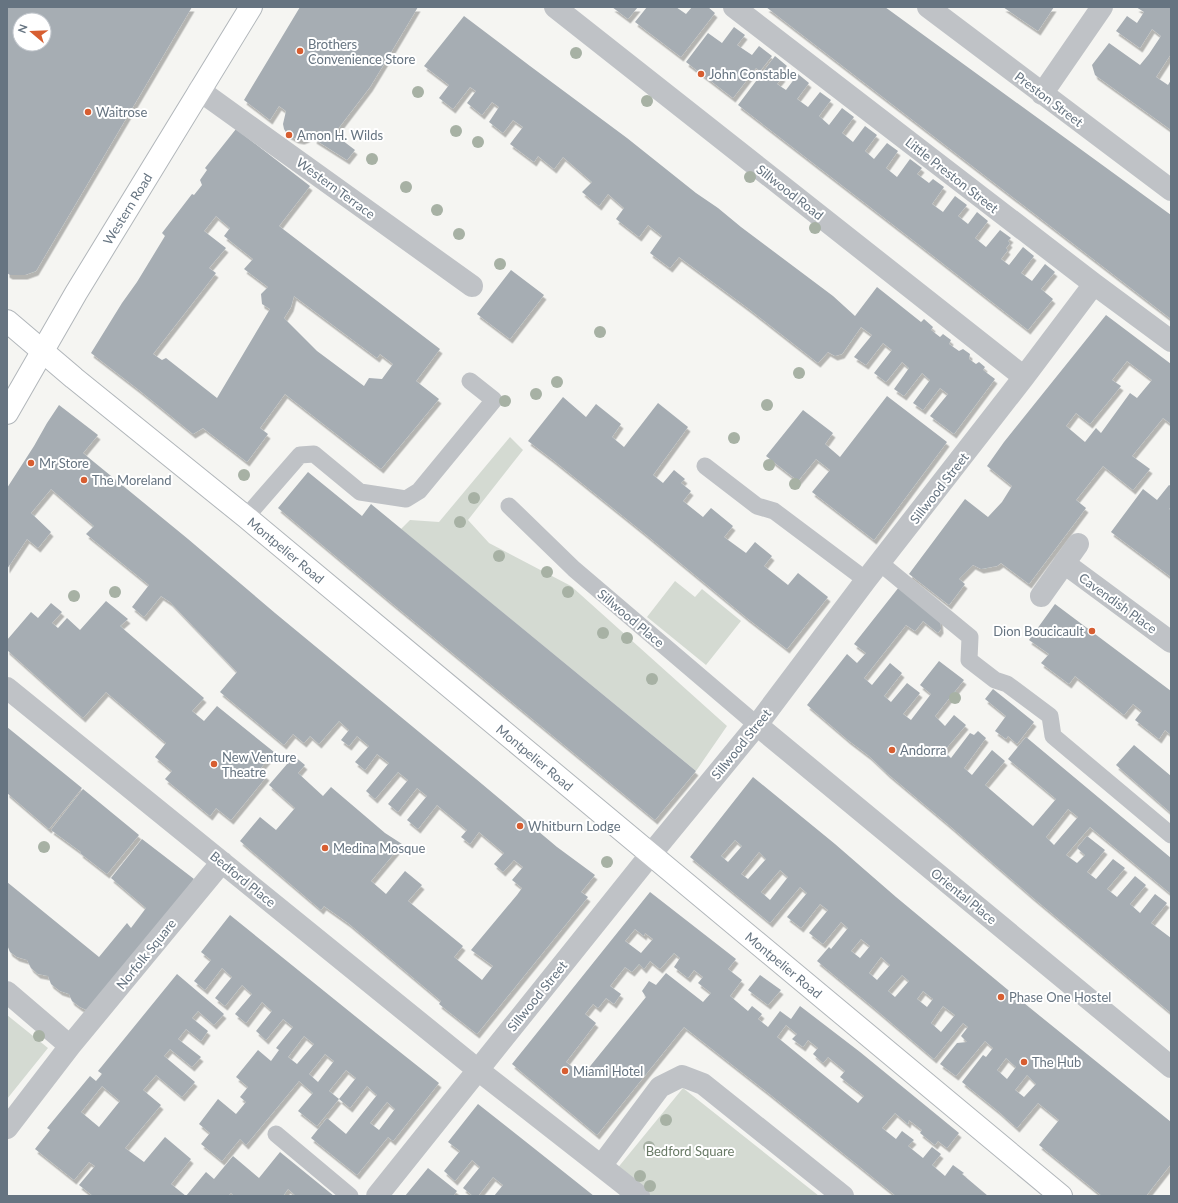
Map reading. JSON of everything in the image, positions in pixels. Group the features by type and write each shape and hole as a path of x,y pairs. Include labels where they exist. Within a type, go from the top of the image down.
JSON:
{"main road":[{"name":"Western Road","path":"7,413 76,293 251,7"},
{"name":"Montpelier Road","path":"7,321 246,517 1061,1196"}],"street":[{"name":"Sillwood Road","path":"555,7 1024,377"},
{"name":"Little Preston Street","path":"734,7 1171,342"},
{"name":"Preston Street","path":"928,7 1171,190"},
{"path":"1042,94 1102,7"},
{"name":"Western Terrace","path":"199,90 472,286"},
{"name":"Sillwood Street","path":"377,1196 651,854 757,725 866,580 1024,377 1094,284"},
{"path":"1041,596 1078,544"},
{"name":"Cavendish Place","path":"1064,563 1171,642"},
{"name":"Bedford Place","path":"7,688 478,1070"},
{"name":"Oriental Place","path":"757,725 1171,1067"},
{"name":"Norfolk Square","path":"7,1128 70,1046 222,862"},
{"path":"7,992 70,1046"},
{"path":"478,1070 639,1196"},
{"path":"602,1166 660,1087 682,1076 703,1084 843,1196"}],"lane":[{"path":"246,517 300,455 314,454 360,492 406,499 419,491 494,400 470,381"},
{"path":"705,466 757,506 774,510 866,580"},
{"name":"Sillwood Place","path":"509,506 574,569 757,725"},
{"path":"880,563 970,637 969,660 995,680 1007,684 1050,716 1053,736 1171,835"},
{"path":"276,1134 350,1196"}],"green space":[{"path":"510,437 523,450 468,520 489,543 571,586 727,726 696,771 401,529 410,520 439,522"},
{"path":"675,581 695,597 702,589 741,621 706,665 647,617"},
{"path":"7,1015 48,1048 7,1099"},
{"name":"Bedford Square","path":"683,1088 819,1196 648,1196 616,1170"}],"building":[{"path":"7,7 192,7 36,271 25,275 10,275 7,273"},
{"path":"300,7 418,7 370,87 334,134 355,150 347,160 314,139 317,132 313,131 307,138 302,140 296,139 287,134 283,124 286,111 279,106 270,120 244,100"},
{"path":"612,7 638,7 628,19"},
{"path":"647,7 676,7 686,14 692,7 708,7 715,13 681,57 635,22"},
{"path":"766,7 885,7 1171,215 1171,319"},
{"path":"1003,7 1054,7 1038,31"},
{"path":"1136,7 1171,7 1171,54 1156,77 1168,85 1171,80 1171,130 1095,75 1092,65 1109,43 1140,65 1149,54 1161,36 1152,29 1140,48 1116,31 1127,16 1137,23 1144,12"},
{"path":"464,16 627,138 696,193 718,208 833,296 855,316 877,287 921,322 924,319 933,327 931,330 940,337 943,334 951,340 949,344 959,351 963,349 970,354 969,359 976,364 979,362 985,367 983,370 995,379 954,434 930,416 948,394 940,388 923,410 913,403 930,380 922,373 904,396 894,389 909,368 902,362 886,382 874,373 892,350 883,343 866,365 854,357 872,335 861,327 842,354 835,356 828,352 818,363 679,257 670,268 650,253 662,236 648,225 639,237 616,219 624,208 608,194 599,206 582,192 592,182 563,157 554,169 538,156 534,162 510,144 523,127 513,120 503,133 489,122 499,107 492,102 482,115 467,103 476,91 470,87 453,109 439,98 449,85 424,66"},
{"path":"734,27 745,35 737,45 752,55 759,46 772,56 760,71 756,68 733,98 686,62 708,33 722,43"},
{"path":"775,56 787,66 779,75 783,77 777,84 786,90 798,74 809,83 797,99 808,107 820,92 831,100 819,116 829,125 842,108 854,117 842,133 853,142 865,126 877,135 865,151 874,159 887,143 898,151 886,168 897,177 910,159 922,168 917,174 929,183 933,179 944,187 932,204 943,212 955,196 967,205 958,216 968,224 977,212 988,221 975,238 986,247 1000,230 1011,238 1008,241 1010,243 1006,248 1008,250 1001,259 1009,265 1023,247 1034,256 1021,273 1032,281 1045,264 1055,272 1041,289 1053,299 1028,330 738,105"},
{"path":"236,129 310,186 279,226 440,349 416,381 439,399 381,469 285,394 260,428 268,434 247,462 203,428 193,434 91,353 165,236 162,233 192,194 194,195 202,185 200,180 207,170 205,168","holes":["216,216 230,228 224,236 253,259 244,269 268,287 261,294 262,304 270,309 217,398 166,358 162,360 153,354 216,273 209,268 226,248 204,231","294,296 377,358 380,354 393,364 382,379 369,378 364,386 317,351 284,318 291,307"]},
{"path":"511,270 544,295 510,339 477,314"},
{"path":"1106,315 1171,364 1171,424 1163,418 1132,456 1150,469 1133,490 1103,466 1076,500 1086,508 1029,584 1001,563 997,566 981,569 973,565 959,579 965,584 949,605 909,574 965,499 988,517 1002,502 1012,486 987,466 1004,442","holes":["1127,361 1152,380 1137,398 1130,393 1101,433 1096,428 1085,442 1066,426 1076,413 1090,424 1121,386 1112,380"]},
{"path":"887,396 947,442 874,540 812,492 830,470 816,459 798,481 766,456 803,410 833,433 825,444 840,457"},
{"path":"563,397 586,417 596,404 621,424 612,437 624,447 658,403 688,427 653,475 663,483 674,470 685,479 681,483 691,491 683,501 703,517 711,508 733,526 724,537 746,553 755,542 772,556 764,566 788,585 798,573 828,597 787,649 528,441"},
{"path":"59,405 98,435 83,453 557,847 595,875 581,892 588,897 477,1034 439,1004 441,1001 348,923 324,906 321,910 240,841 260,817 276,830 295,808 269,785 294,756 305,765 298,773 323,796 331,787 385,833 402,844 371,881 386,894 405,871 422,885 408,901 463,946 454,957 482,980 493,966 471,950 522,888 512,880 523,867 514,860 503,872 494,864 504,853 479,832 470,844 461,837 467,830 437,805 418,829 407,820 427,796 417,788 398,812 388,804 408,780 398,772 375,799 366,791 389,763 377,754 365,770 355,762 369,746 357,736 349,746 341,740 349,730 339,721 319,744 310,736 304,743 293,734 284,745 220,692 237,672 170,602 161,596 144,617 132,607 149,585 86,534 94,526 51,489 31,513 51,532 38,548 27,539 7,569 7,488"},
{"path":"308,472 362,516 371,504 696,771 655,820 278,508"},
{"path":"1169,485 1171,486 1171,507 1169,509 1171,510 1171,577 1111,532 1143,489 1157,500"},
{"path":"899,587 940,619 941,629 938,633 923,621 915,631 906,625 864,678 872,685 890,663 902,673 884,696 891,702 907,683 920,693 903,714 911,720 931,694 920,685 939,661 964,680 935,716 945,726 954,715 966,725 944,751 951,758 970,733 974,735 978,731 986,738 964,768 972,775 992,750 1005,761 985,785 1033,826 1056,799 1008,759 1026,737 1171,858 1171,894 1090,827 1066,855 1077,863 1085,855 1077,848 1087,836 1105,850 1087,872 1096,879 1113,859 1125,868 1107,889 1117,897 1135,876 1146,885 1130,904 1140,913 1155,894 1167,903 1151,923 1171,938 1171,1013 807,705 847,654 857,663 866,653 854,644","holes":["1068,809 1078,817 1054,845 1046,837"]},
{"path":"106,601 128,619 120,626 204,698 192,711 204,721 217,706 274,752 259,770 267,776 231,820 216,808 210,816 165,779 172,771 155,757 166,743 106,692 83,718 7,650 7,640 31,612 38,618 51,603 62,612 52,623 58,628 67,618 80,630"},
{"path":"1055,604 1171,691 1171,735 1165,730 1159,739 1135,720 1142,711 1133,704 1124,715 1075,676 1069,684 1041,663 1049,654 1029,640"},
{"path":"993,689 1034,722 1017,744 1008,736 1006,739 995,731 1006,716 985,699"},
{"path":"7,727 82,788 49,829 7,793"},
{"path":"1134,745 1171,776 1171,813 1116,765"},
{"path":"753,777 1019,999 1171,1122 1171,1164 1146,1196 1102,1196 1039,1145 1059,1120 1038,1103 1017,1128 962,1082 983,1055 986,1057 993,1048 985,1041 956,1076 940,1064 957,1043 967,1042 961,1036 968,1027 963,1023 934,1059 817,961 829,947 831,949 848,928 841,922 823,944 809,933 828,910 820,904 801,928 787,917 807,893 800,887 770,923 690,857","holes":["735,840 742,846 728,862 721,856","759,852 766,859 748,879 741,874","780,870 788,877 770,900 761,892","861,939 870,946 860,958 851,951","881,957 890,965 877,980 869,973","902,975 909,981 895,997 888,991","923,991 933,999 927,1007 917,999","943,1006 955,1015 941,1032 931,1023","1006,1058 1016,1067 1007,1079 997,1070","1027,1075 1036,1084 1024,1097 1015,1090"]},
{"path":"83,789 139,835 107,874 80,853 81,852 51,830"},
{"path":"142,839 194,879 91,1012 80,1007 72,1001 69,994 60,991 51,984 48,976 38,974 31,968 27,960 17,957 10,952 7,945 7,882 99,957 127,923 131,928 146,908 111,878"},
{"path":"650,892 736,959 728,969 742,980 730,996 748,1011 752,1006 762,1014 758,1019 768,1027 780,1011 791,1019 800,1006 860,1052 959,1133 947,1148 938,1141 935,1145 920,1133 922,1130 909,1120 908,1124 895,1113 882,1128 896,1139 902,1131 914,1140 908,1146 923,1158 932,1147 941,1154 932,1165 945,1176 953,1165 964,1173 962,1174 988,1196 896,1196 684,1027 597,1135 512,1064","holes":["635,929 644,936 645,933 653,939 641,953 625,941","674,953 680,958 674,967 688,978 694,970 703,977 698,983 711,993 703,1002 666,973 656,985 649,981 642,991 646,997 583,1075 566,1062 596,1023 585,1014 593,1004 598,1008 606,998 614,1004 621,994 610,986 625,967 632,972 639,964 644,969 650,961 660,969","786,1025 797,1034 792,1039 803,1047 808,1040 818,1048 813,1054 823,1063 828,1057 845,1071 840,1077 864,1096 858,1103 777,1037"]},
{"path":"230,915 439,1083 393,1141 388,1137 357,1175 311,1138 327,1118 346,1134 377,1095 367,1086 350,1108 339,1099 317,1126 298,1111 313,1093 299,1081 246,1145 240,1139 222,1161 201,1144 210,1133 199,1124 218,1099 236,1114 246,1102 240,1097 248,1087 236,1077 258,1050 271,1061 279,1050 276,1048 293,1027 283,1019 266,1040 256,1031 272,1011 262,1002 246,1023 235,1014 252,994 242,985 225,1006 215,998 232,977 222,968 205,990 194,981 211,960 201,952","holes":["304,1036 314,1044 297,1064 288,1057","325,1054 334,1061 318,1082 309,1074","346,1070 356,1078 339,1099 329,1091","387,1102 395,1109 379,1130 370,1123"]},
{"path":"177,974 224,1014 214,1025 198,1011 192,1018 208,1031 201,1041 186,1029 178,1039 201,1057 192,1067 170,1049 164,1056 195,1082 182,1097 156,1075 143,1090 161,1105 125,1148 144,1162 165,1137 191,1159 171,1184 186,1196 93,1196 79,1185 95,1166 89,1162 74,1180 35,1149 50,1130 47,1128 90,1076 96,1081 102,1074 98,1071","holes":["102,1086 120,1101 99,1127 81,1112"]},
{"path":"760,975 781,990 768,1005 748,990"},
{"path":"478,1104 594,1196 494,1196 503,1185 493,1177 478,1196 473,1196 463,1188 480,1167 472,1160 455,1181 444,1171 460,1151 448,1142"},
{"path":"280,1152 334,1196 296,1196 288,1189 283,1196 234,1196 231,1193 228,1196 186,1196 206,1172 214,1179 233,1156 259,1178"},
{"path":"428,1168 457,1191 453,1196 405,1196"}],"place":[{"name":"Brothers Convenience Store","path":"300,51"},
{"name":"John Constable","path":"701,74"},
{"name":"Waitrose","path":"88,112"},
{"name":"Amon H. Wilds","path":"289,135"},
{"name":"Mr Store","path":"31,463"},
{"name":"The Moreland","path":"84,480"},
{"name":"Dion Boucicault","path":"1092,631"},
{"name":"Andorra","path":"892,750"},
{"name":"New Venture Theatre","path":"214,764"},
{"name":"Whitburn Lodge","path":"520,826"},
{"name":"Medina Mosque","path":"325,848"},
{"name":"Phase One Hostel","path":"1001,997"},
{"name":"The Hub","path":"1024,1062"},
{"name":"Miami Hotel","path":"565,1071"}]}
